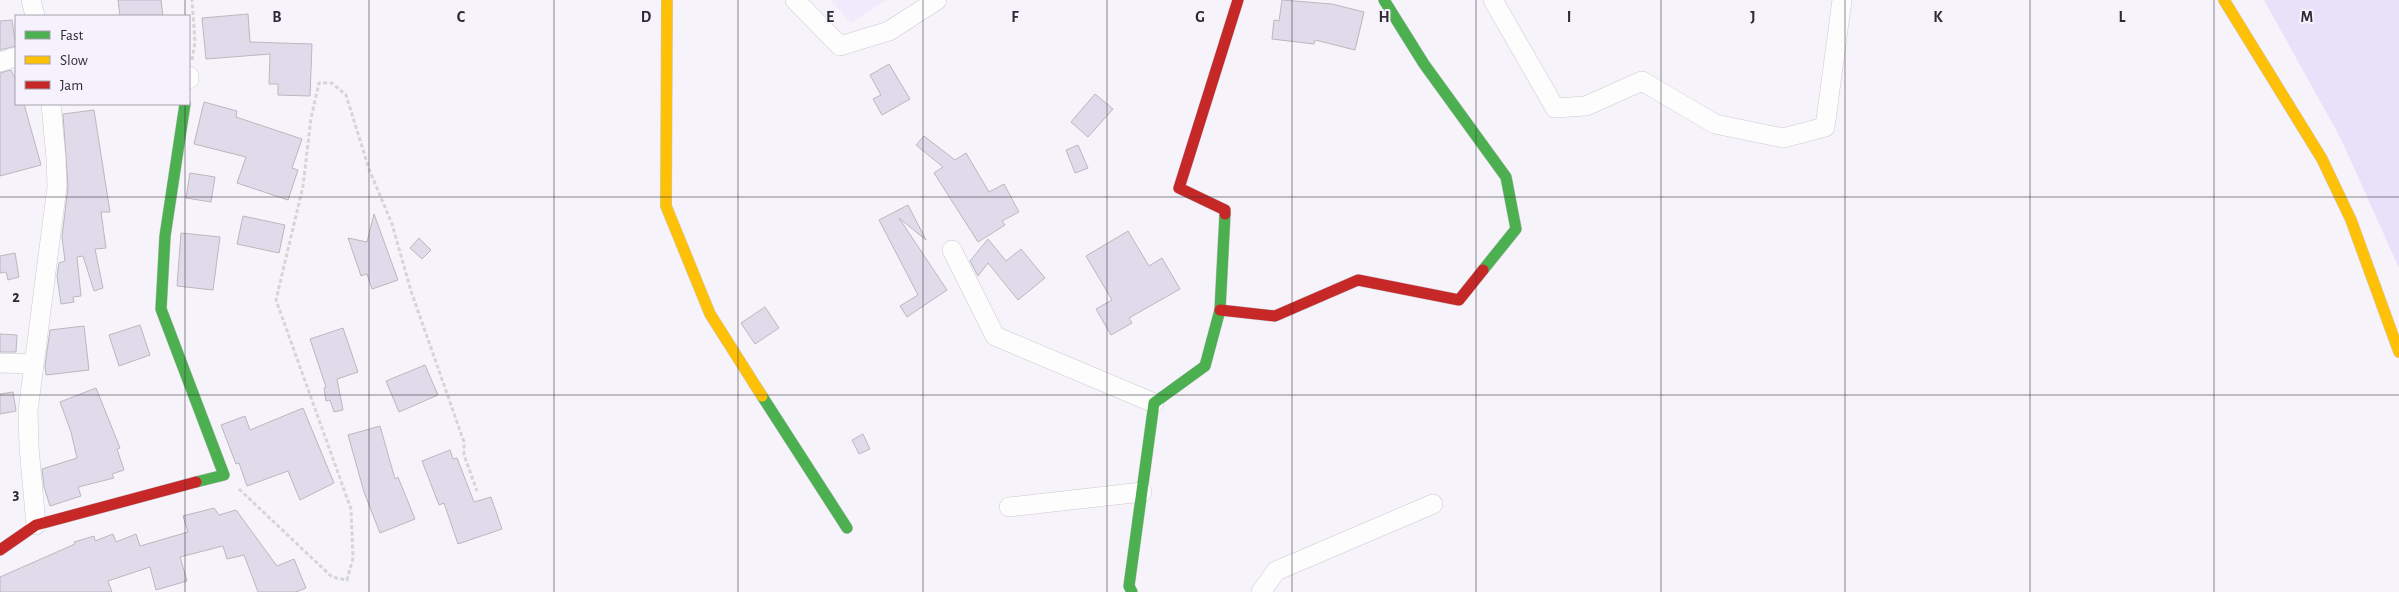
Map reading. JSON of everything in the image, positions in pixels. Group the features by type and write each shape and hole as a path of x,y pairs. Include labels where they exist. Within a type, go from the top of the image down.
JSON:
{"street":[{"path":"31,0 35,15"},
{"path":"667,0 666,206 710,314 848,528"},
{"path":"795,0 840,46 889,30 937,0"},
{"path":"1132,592 1129,586 1154,403 1205,366 1220,310 1225,210 1179,188 1238,0"},
{"path":"1220,310 1276,316 1358,280 1458,300 1516,229 1506,177 1424,64 1384,0"},
{"path":"1493,0 1555,108 1586,106 1642,81 1715,124 1783,138 1825,127 1842,0"},
{"path":"2224,0 2322,159 2351,220 2399,352"},
{"path":"0,62 15,57"},
{"path":"36,525 28,426 34,364 57,187 51,105"},
{"path":"0,550 36,525 224,475 161,309 165,236 185,105"},
{"path":"952,250 995,336 1154,403"},
{"path":"0,363 34,364"},
{"path":"1009,507 1142,492"},
{"path":"1261,592 1276,571 1433,504"}],"path":[{"path":"190,71 195,42 192,0"},
{"path":"224,475 332,577 347,580 353,558 351,509 276,300 303,186 311,118 319,84 332,83 346,95 369,169 392,224 411,291 464,442 464,455 477,491"}],"shaded area":[{"path":"830,0 886,0 851,23"},
{"path":"2264,0 2399,0 2399,268 2341,139"}],"building":[{"path":"118,0 161,0 163,15 120,15"},
{"path":"1282,0 1332,4 1364,12 1355,50 1315,40 1314,44 1272,39 1274,20 1279,21"},
{"path":"248,14 250,42 312,44 310,96 278,95 278,84 269,84 270,54 206,59 202,18"},
{"path":"12,20 15,46 0,50 0,21"},
{"path":"889,64 910,99 882,115 873,99 881,95 870,75"},
{"path":"11,70 15,78 15,105 24,105 41,165 0,176 0,73"},
{"path":"1095,94 1113,109 1088,137 1071,122"},
{"path":"204,102 237,111 236,117 302,139 292,168 298,170 288,200 237,183 246,157 194,144"},
{"path":"94,110 110,212 101,212 106,248 95,249 103,288 94,291 83,256 77,257 81,296 73,297 74,302 61,304 57,276 59,263 65,261 62,237 68,187 63,114"},
{"path":"924,136 955,160 966,153 989,192 1004,184 1019,212 1002,221 1005,225 978,242 934,173 943,167 916,145"},
{"path":"1078,145 1088,168 1075,173 1066,150"},
{"path":"190,173 215,177 211,202 186,198"},
{"path":"908,205 926,240 899,218 947,290 907,317 900,306 918,295 879,220"},
{"path":"374,214 398,280 372,289 367,274 361,276 348,238 367,242"},
{"path":"243,216 285,225 279,253 237,244"},
{"path":"1128,231 1149,266 1162,258 1180,289 1129,318 1132,323 1111,335 1096,309 1112,300 1086,256"},
{"path":"181,233 220,237 213,290 177,286"},
{"path":"419,238 431,250 422,259 410,248"},
{"path":"988,239 1006,261 1021,249 1045,278 1018,300 988,263 978,276 970,261"},
{"path":"15,253 19,277 8,280 6,272 0,273 0,256"},
{"path":"765,307 779,328 755,344 741,323"},
{"path":"140,325 150,355 119,366 109,335"},
{"path":"84,326 89,370 46,375 45,366 50,330"},
{"path":"343,328 358,372 337,379 343,410 334,412 330,400 326,401 324,388 326,387 310,339"},
{"path":"0,334 17,335 16,352 0,352"},
{"path":"425,365 438,395 399,412 386,381"},
{"path":"96,388 120,448 117,449 124,470 112,474 114,478 78,487 81,496 50,506 44,487 42,469 77,458 71,432 60,402"},
{"path":"13,392 16,411 0,414 0,394"},
{"path":"303,408 334,483 300,500 288,471 247,486 239,463 236,464 221,425 245,416 250,430"},
{"path":"380,426 395,479 398,477 415,519 380,533 364,492 348,435"},
{"path":"863,434 870,449 859,454 852,440"},
{"path":"450,450 453,459 457,458 474,502 491,497 502,529 458,544 444,503 439,505 422,461"},
{"path":"214,508 219,515 236,510 277,566 294,559 306,588 296,592 258,592 244,555 227,559 223,546 180,557 187,581 156,590 150,567 108,581 112,592 0,592 0,577 75,544 74,542 94,536 95,541 113,534 116,542 136,534 140,546 188,532 183,516"}],"traffic: fast":[{"path":"1384,0 1424,64 1506,177 1516,229 1483,270"},
{"path":"185,105 165,236 161,309 224,475 196,482"},
{"path":"1132,592 1129,586 1154,403 1205,366 1220,310 1225,214"},
{"path":"762,396 847,528"}],"traffic: slow":[{"path":"667,0 666,206 710,314 762,396"},
{"path":"2224,0 2322,159 2351,220 2399,352"}],"traffic: jam":[{"path":"1225,214 1225,210 1179,188 1238,0"},
{"path":"1220,310 1275,316 1358,280 1459,300 1483,270"},
{"path":"0,550 36,525 196,482"}]}
